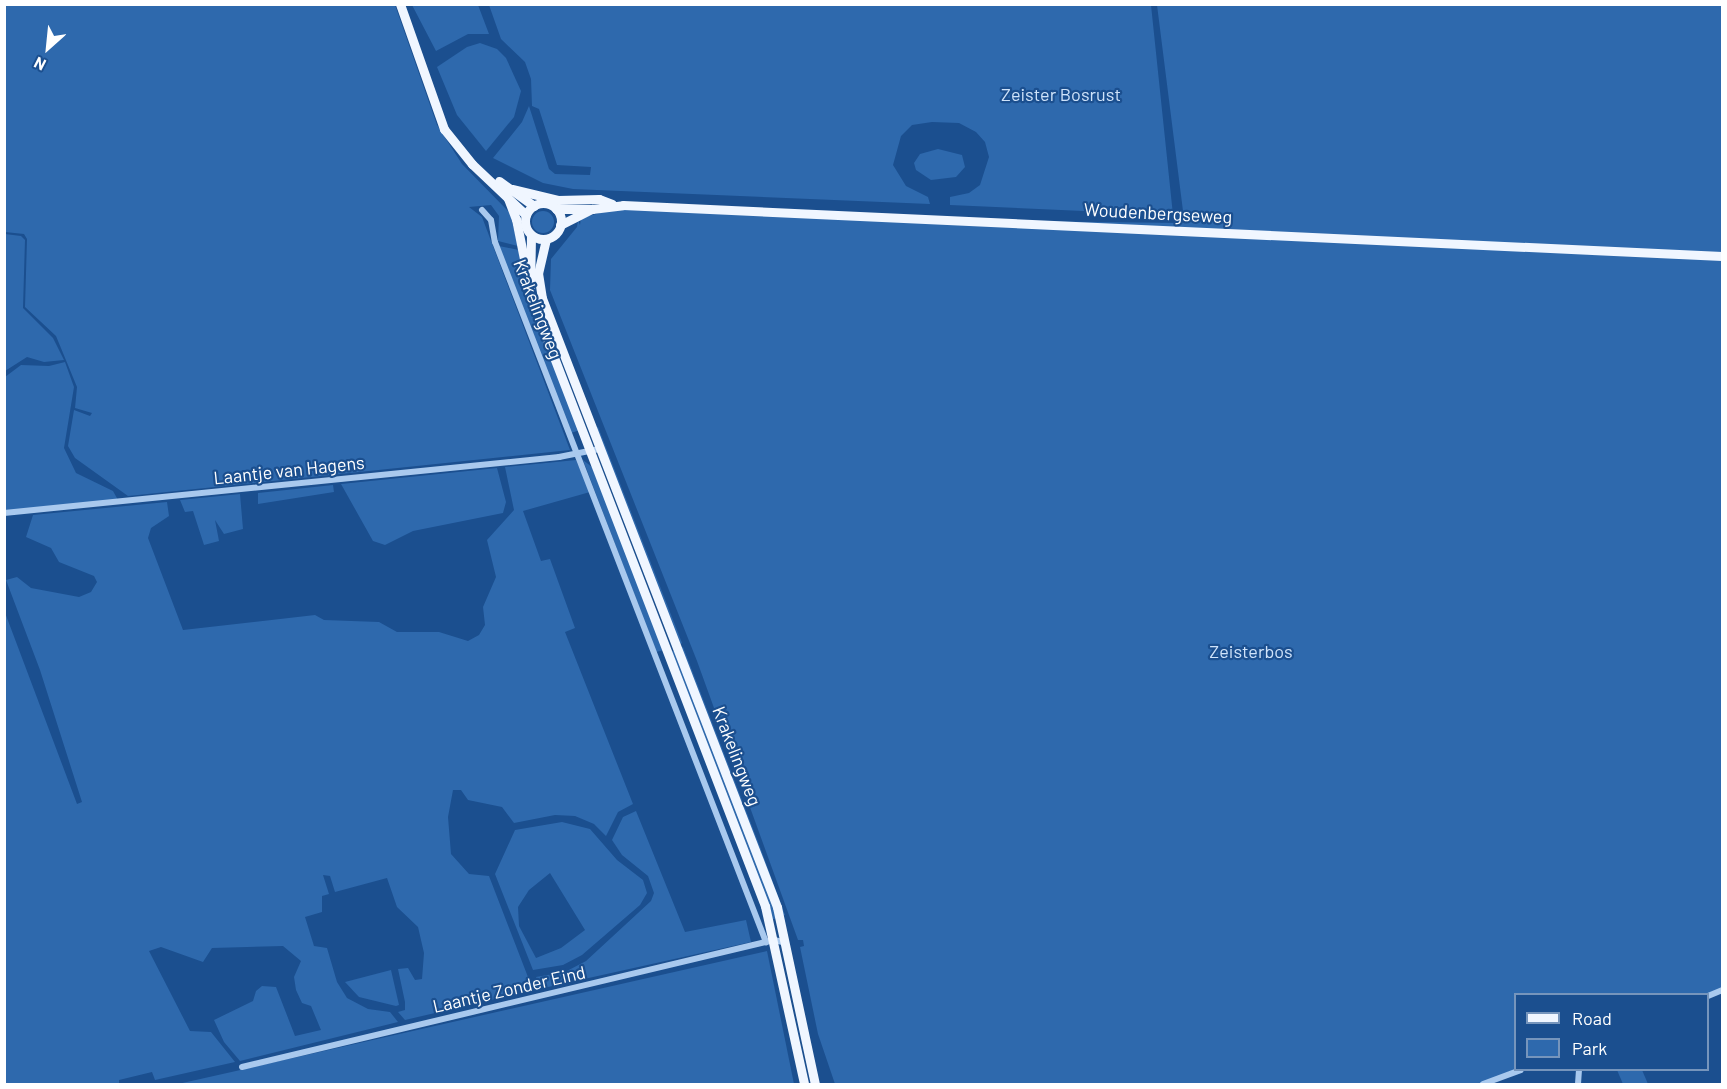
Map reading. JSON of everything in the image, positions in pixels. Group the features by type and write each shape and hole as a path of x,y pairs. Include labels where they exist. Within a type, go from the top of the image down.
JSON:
{"main road":[{"path":"400,4 430,89 453,135 508,192 526,215 531,236 546,239 561,225 556,209 546,204 534,206 508,192"},
{"path":"508,192 564,200 599,199 615,205"},
{"path":"508,192 528,274"},
{"name":"Woudenbergseweg","path":"556,209 592,209 615,205 1722,256"},
{"path":"526,215 534,206"},
{"name":"Woudenbergseweg","path":"561,225 592,209"},
{"name":"Krakelingweg","path":"531,236 528,274 530,295 594,450 742,844 774,942 815,1084"},
{"name":"Krakelingweg","path":"546,239 540,253 539,286 594,450"},
{"name":"Krakelingweg","path":"774,942 804,1084"}],"street":[{"name":"Krakelingweg","path":"482,210 491,220 495,242 576,455 774,942"},
{"path":"576,455 594,450"},
{"name":"Laantje van Hagens","path":"4,513 576,455"},
{"name":"Laantje Zonder Eind","path":"242,1066 774,942"},
{"path":"1483,1084 1518,1071"}],"green space":[{"path":"5,5 395,5 437,125 462,164 510,213 518,246 498,241 499,216 491,205 469,207 482,217 570,450 128,496 75,458 68,446 74,410 90,416 92,413 75,408 77,387 56,336 25,307 27,239 24,234 5,232"},
{"path":"412,5 478,5 489,34 468,34 436,51"},
{"name":"Zeister Bosrust","path":"489,5 1151,5 1173,215 950,205 950,197 969,193 980,185 989,157 985,142 976,132 959,123 932,122 912,125 901,136 893,165 906,186 928,197 930,204 573,189 543,183 493,158 522,122 529,106 549,169 555,174 590,175 591,167 557,165 539,109 532,106 531,79 525,62 501,39"},
{"name":"Zeisterbos","path":"1157,5 1722,5 1722,990 1709,994 1514,993 1514,1071 1482,1084 835,1084 818,1034 800,947 804,946 803,940 798,940 697,661 550,290 551,259 577,227 578,220 580,225 581,218 619,208 932,220 1181,223 1184,219"},
{"path":"480,43 497,49 506,58 521,91 514,117 486,151 457,115 437,67 467,47"},
{"path":"938,149 962,155 965,167 956,177 931,180 916,170 914,163 920,154"},
{"path":"539,211 547,211 554,218 554,226 547,233 539,233 532,226 532,218"},
{"path":"5,234 21,236 25,240 23,308 53,338 64,360 44,362 27,357 5,371"},
{"path":"499,246 519,250 523,293 580,430 571,433"},
{"path":"65,362 74,387 64,448 76,473 113,491 118,500 5,511 5,377 21,365 49,366"},
{"path":"598,427 682,643 679,645 595,428"},
{"path":"576,460 590,492 523,511 541,561 550,559 575,628 565,632 633,804 618,812 606,836 594,824 575,816 555,815 514,823 502,807 468,800 461,790 453,790 448,817 451,854 469,874 489,876 533,990 405,1020 398,1012 405,1010 405,1002 398,969 408,968 415,980 422,979 424,953 418,927 397,907 387,878 335,892 330,876 323,875 329,894 322,896 322,912 305,917 314,946 327,948 337,982 347,998 368,1009 390,1012 398,1022 240,1061 224,1042 214,1020 253,1001 256,991 262,986 276,987 295,1036 321,1030 311,1006 302,1003 296,990 294,977 301,961 283,946 212,948 203,962 161,947 149,951 190,1031 211,1032 235,1062 155,1080 152,1072 119,1080 119,1084 5,1084 4,610 77,804 82,802 40,670 6,580 17,577 31,588 79,597 91,592 97,582 94,576 59,562 51,548 26,537 33,515 167,502 169,516 151,528 148,538 183,630 315,615 324,620 379,622 397,632 439,632 468,641 479,635 485,625 483,607 496,577 487,540 514,510 505,467"},
{"path":"583,460 592,467 664,650 656,652"},
{"path":"497,468 506,502 503,513 413,531 385,545 373,541 341,484"},
{"path":"333,485 334,492 258,504 258,493"},
{"path":"240,494 243,529 224,534 215,520 219,541 204,545 193,511 185,512 180,500"},
{"path":"683,647 785,915 782,916 680,648"},
{"path":"676,650 777,918 771,920 670,652"},
{"path":"636,811 685,932 746,920 751,942 539,989 536,977 565,972 586,961 651,901 654,893 648,876 622,855 612,840 623,817"},
{"path":"562,822 590,829 617,860 643,880 647,893 640,905 582,955 563,965 533,970 495,874 515,830","holes":["550,873 585,930 561,948 536,958 519,926 518,907 529,890"]},
{"path":"767,951 794,1084 178,1084"},
{"path":"391,970 399,1005 396,1006 359,997 345,982"},
{"path":"1617,1071 1642,1071 1648,1084 1623,1084"}]}
